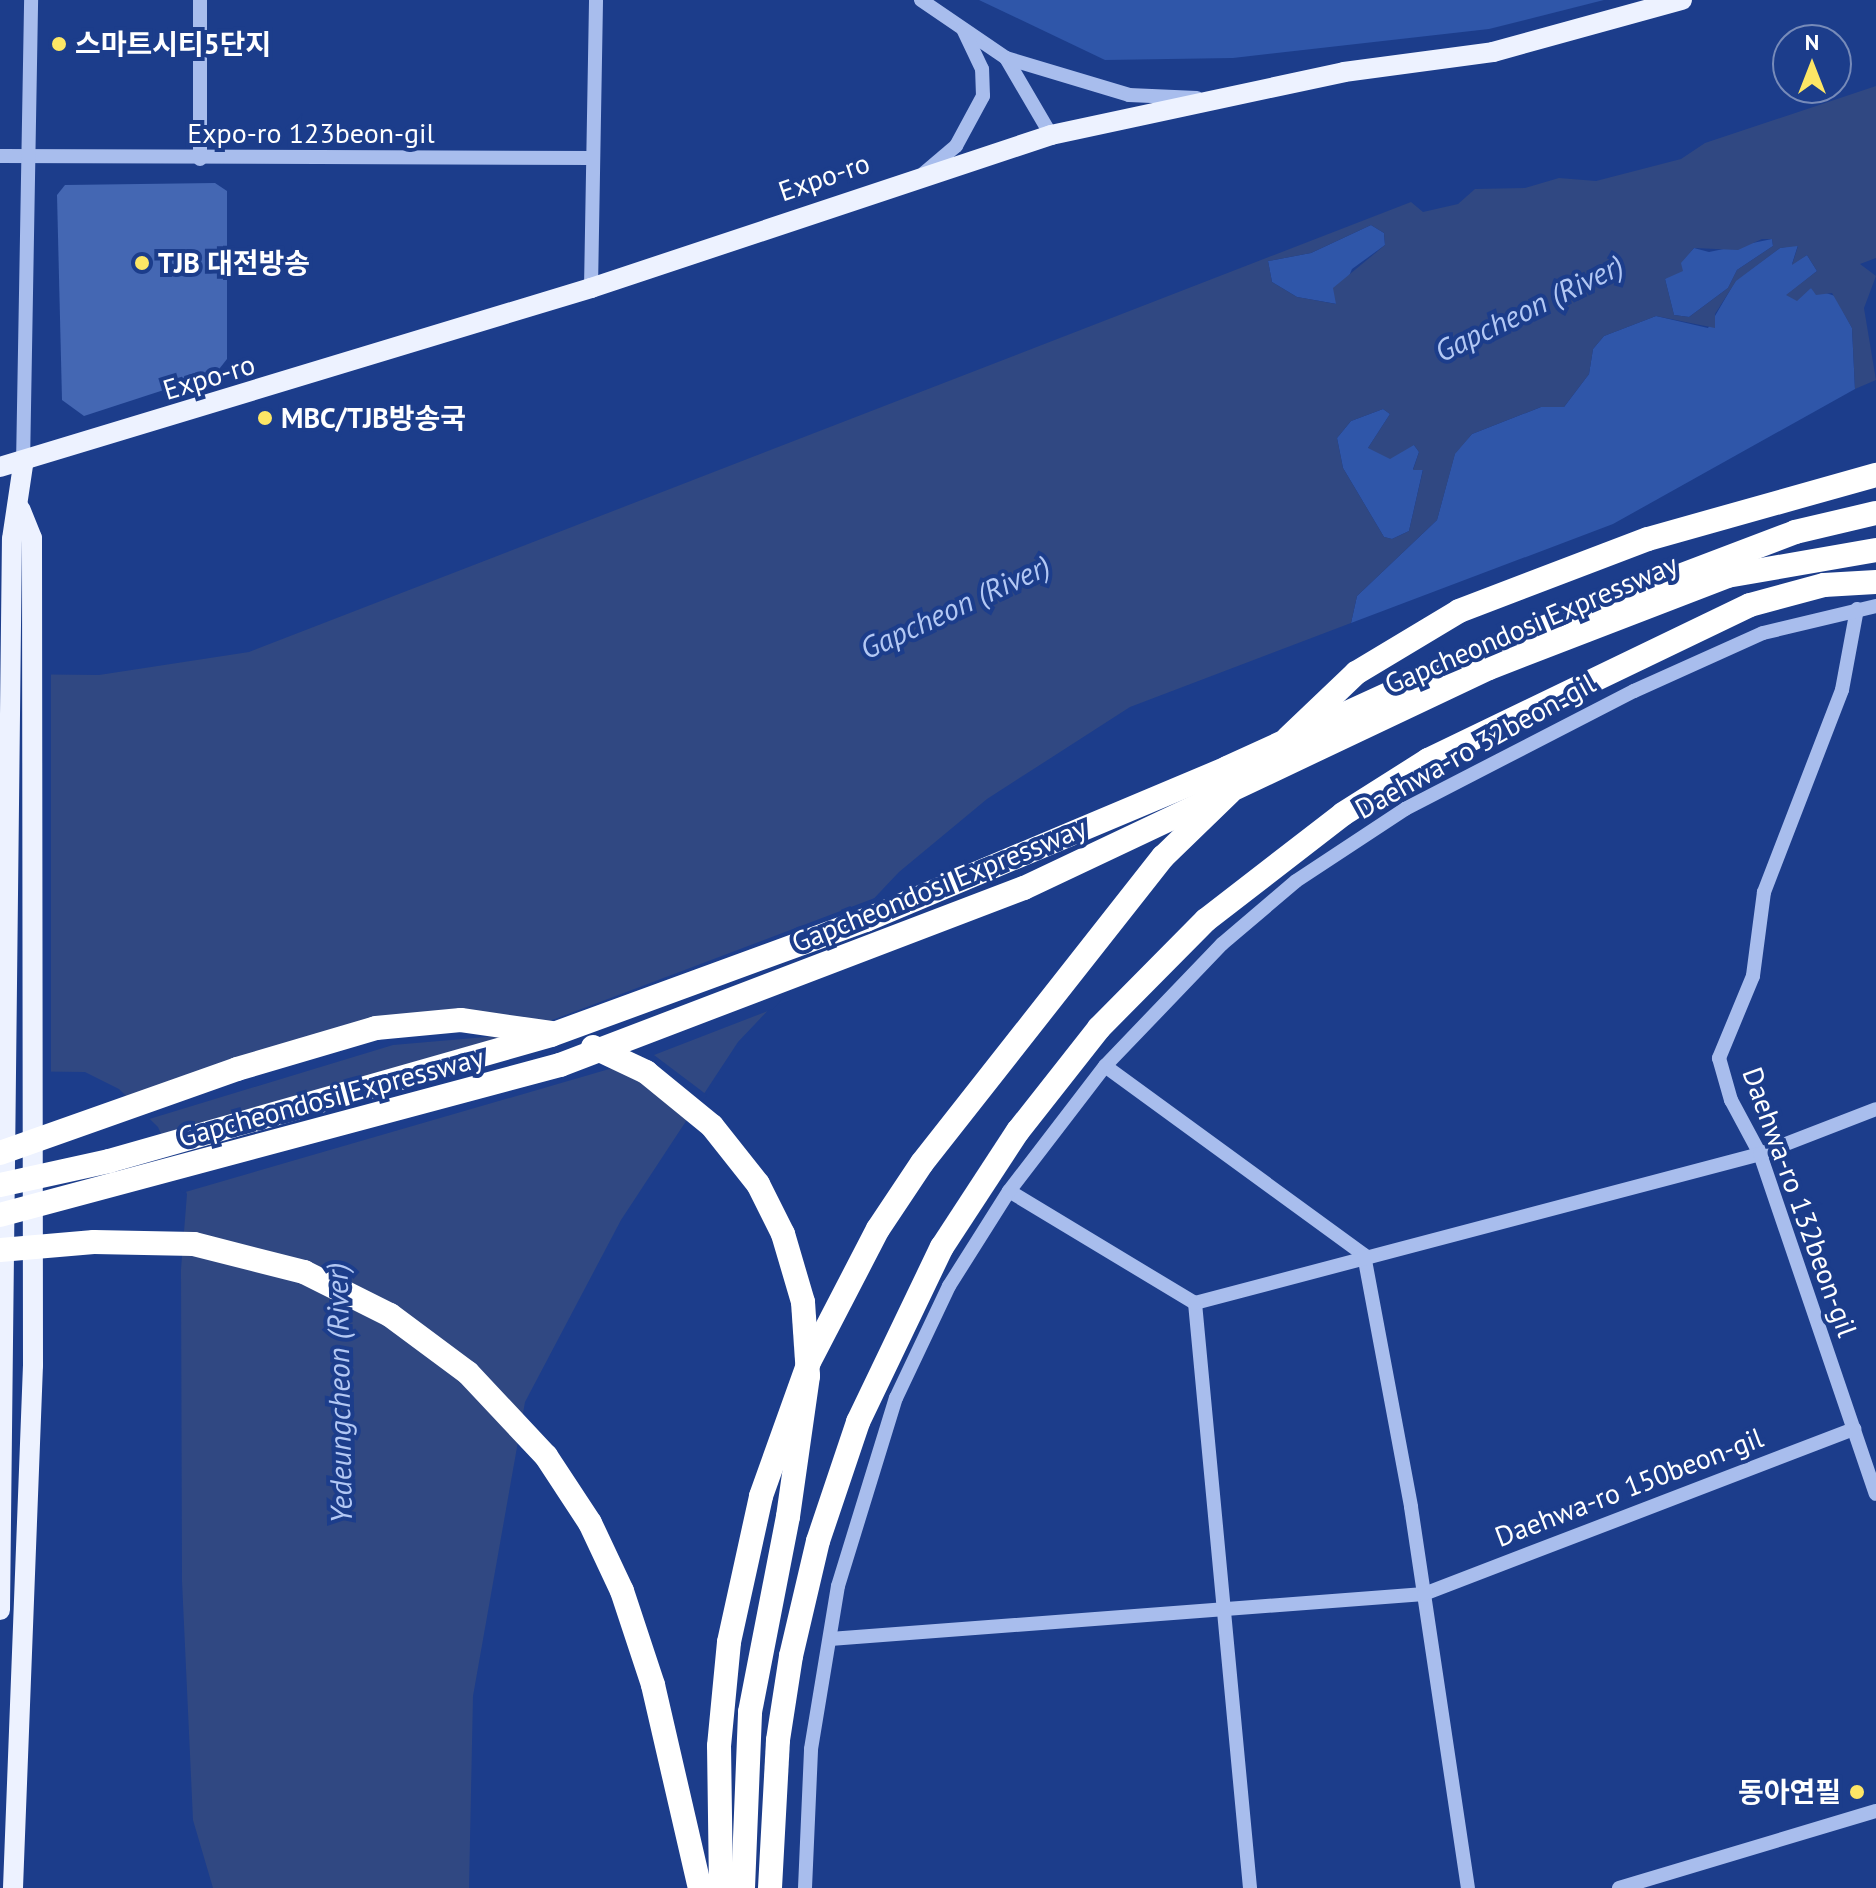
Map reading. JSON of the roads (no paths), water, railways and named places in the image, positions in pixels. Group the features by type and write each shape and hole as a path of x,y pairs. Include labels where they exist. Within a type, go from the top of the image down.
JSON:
{"highway":[{"path":"721,1888 719,1746 731,1629 761,1496 809,1362 878,1229 922,1163 1163,857 1356,673 1459,611 1648,539 1876,475"},
{"name":"Gapcheondosi Expressway","path":"0,1185 109,1161 551,1035 866,920 1795,532 1876,513"},
{"name":"Gapcheondosi Expressway","path":"0,1215 560,1065 1024,888 1487,659 1727,576 1876,550"},
{"path":"770,1888 778,1740 791,1656 818,1541 858,1422 942,1247 1018,1131 1099,1028 1206,920 1343,814 1428,760 1750,605 1824,585 1876,582"},
{"path":"0,1153 237,1069 376,1028 506,1022 619,1057 712,1126 758,1184 783,1234 803,1302 808,1376 788,1517 750,1712 743,1888"},
{"path":"0,1250 149,1241 228,1250 304,1272 400,1322 468,1373 561,1478 622,1591 653,1685 700,1888"}],"main road":[{"name":"Expo-ro","path":"0,467 23,465 591,288 924,173 1051,135 1209,98 1493,52 1682,0"},
{"path":"0,1610 6,1408 12,539 20,509 23,465"},
{"path":"13,1888 33,1365 32,538 20,509"}],"street":[{"path":"23,465 31,0"},
{"path":"200,0 200,159"},
{"path":"591,288 596,0"},
{"path":"921,0 1006,58 1129,95 1209,98"},
{"path":"924,173 956,146 983,96 982,69 961,25"},
{"path":"1006,58 1051,135"},
{"name":"Expo-ro 123beon-gil","path":"0,156 593,158"},
{"name":"Daehwa-ro 32beon-gil","path":"805,1888 811,1749 830,1639 858,1510 896,1398 949,1286 1009,1191 1105,1066 1222,944 1285,890 1405,809 1634,691 1763,633 1876,606"},
{"name":"Daehwa-ro 132beon-gil","path":"1857,609 1842,690 1764,892 1753,976 1719,1058 1731,1100 1760,1154 1876,1494"},
{"path":"1105,1066 1364,1255 1424,1594 1468,1888"},
{"path":"1009,1191 1195,1303 1364,1255 1760,1154 1876,1109"},
{"path":"1195,1303 1221,1609 1250,1888"},
{"name":"Daehwa-ro 150beon-gil","path":"830,1639 1424,1594 1854,1429"},
{"path":"1619,1888 1876,1811"}],"water":[{"path":"1876,86 1876,258 1860,264 1876,276 1864,308 1876,380 1855,389 1852,328 1832,293 1816,295 1811,288 1797,301 1786,295 1817,271 1807,255 1792,265 1798,246 1780,248 1736,281 1715,314 1715,328 1656,316 1604,336 1593,349 1589,374 1564,407 1541,407 1472,434 1455,454 1437,520 1357,596 1351,623 1130,707 987,799 899,872 738,1042 621,1220 525,1402 473,1696 469,1888 213,1888 193,1820 182,1581 181,1269 187,1194 158,1127 119,1089 85,1072 0,1071 0,674 99,675 249,652 1411,202 1423,212 1458,204 1475,189 1525,188 1559,178 1596,181 1681,159 1705,143 1822,104 1852,104 1852,94","holes":["1371,225 1384,233 1385,245 1333,288 1336,304 1297,297 1272,282 1268,261 1311,253","1762,239 1772,239 1773,246 1737,270 1728,288 1689,317 1674,315 1665,279 1683,271 1681,263 1694,248 1738,250","1383,409 1390,414 1368,448 1390,459 1414,445 1419,452 1413,470 1423,470 1409,531 1392,539 1384,537 1343,468 1337,438 1351,421"]}],"place":[{"name":"스마트시티5단지","path":"59,44"},
{"name":"TJB 대전방송","path":"142,263"},
{"name":"MBC/TJB방송국","path":"265,418"},
{"name":"동아연필","path":"1857,1792"}],"water label":[{"name":"Gapcheon (River)","path":"1529,308"},
{"name":"Gapcheon (River)","path":"955,607"},
{"name":"Yedeungcheon (River)","path":"339,1393"}]}
